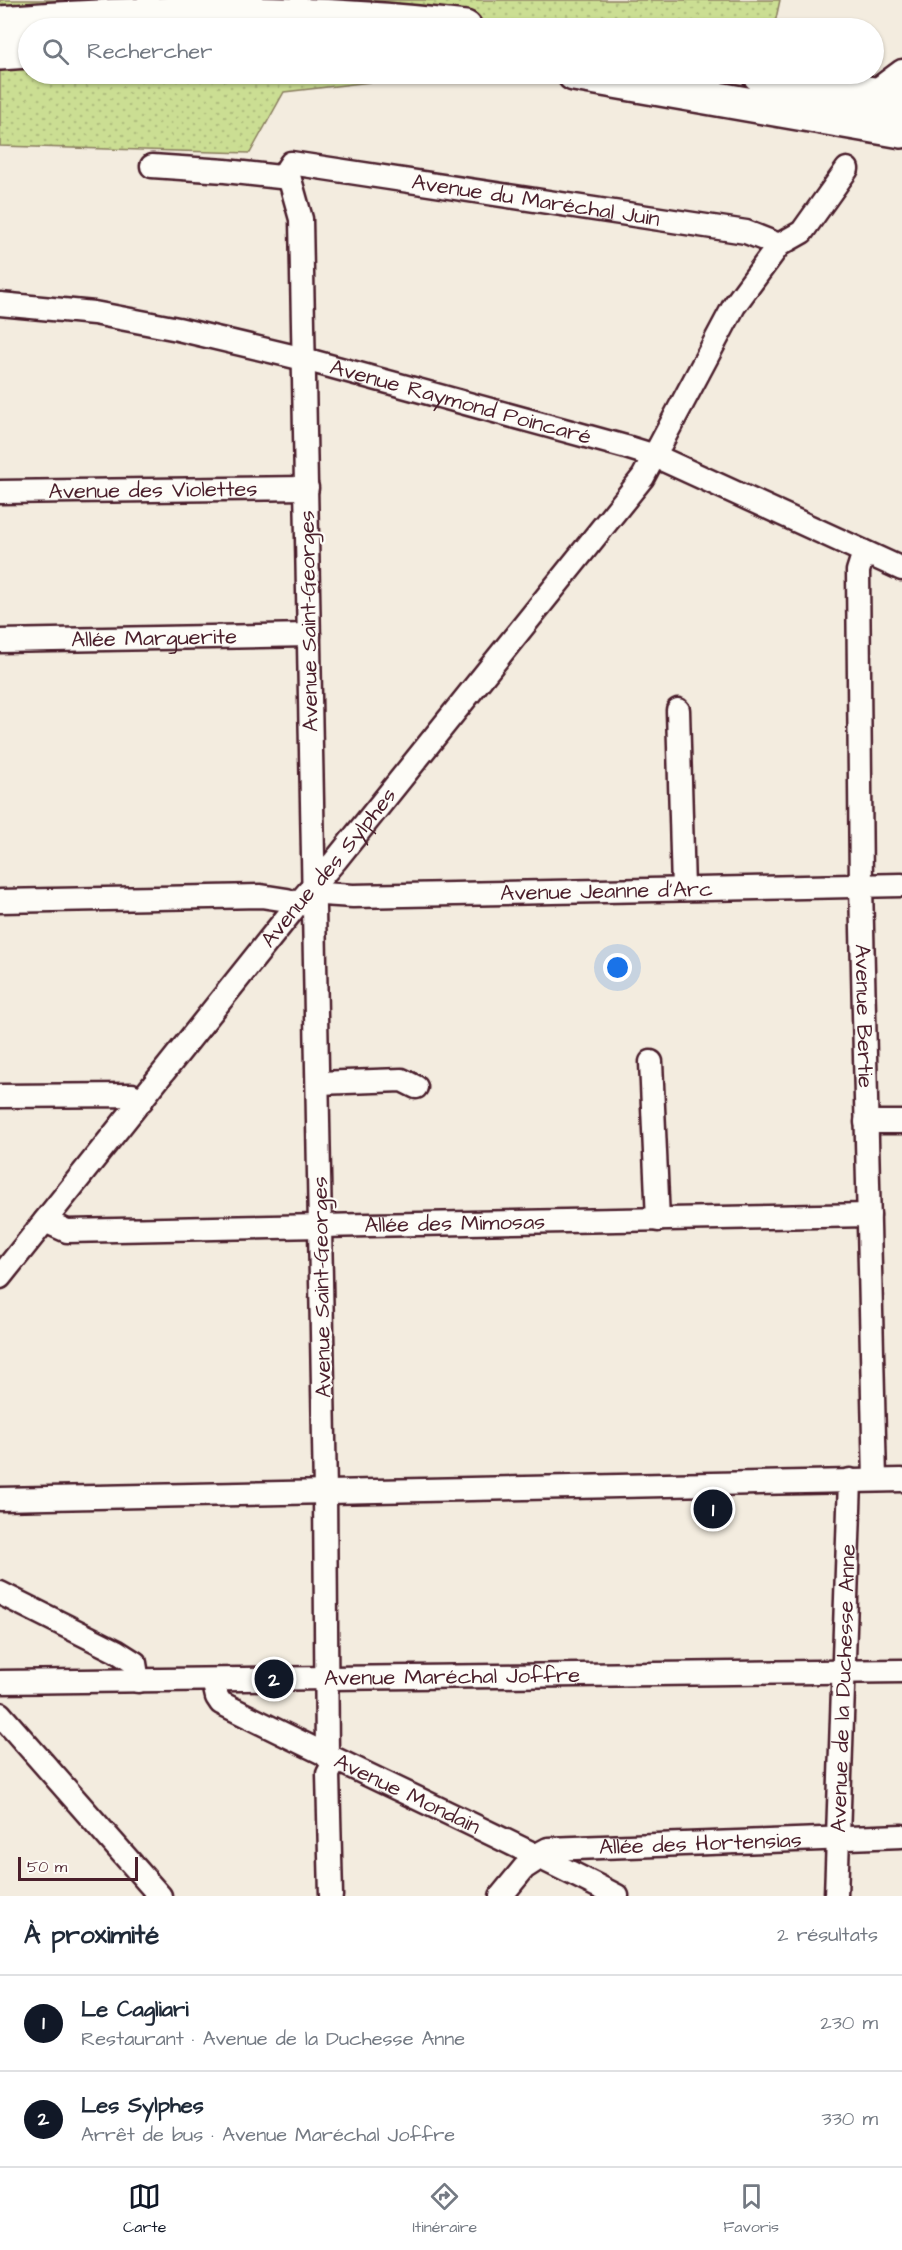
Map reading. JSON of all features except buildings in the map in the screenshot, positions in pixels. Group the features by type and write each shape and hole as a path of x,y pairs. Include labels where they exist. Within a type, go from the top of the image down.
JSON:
{"highway":[{"path":"319,0 338,3 361,18"},
{"path":"106,18 262,13 361,18"},
{"path":"0,23 18,22"},
{"path":"632,84 902,131"},
{"path":"817,84 886,96"}],"street":[{"path":"886,96 902,71"},
{"name":"Avenue du Maréchal Juin","path":"152,166 225,171 290,171 746,232 779,245"},
{"path":"779,245 802,232 847,169"},
{"name":"Avenue Saint-Georges","path":"290,171 301,219 326,1492 326,1679 331,1759 328,1774 330,1896"},
{"name":"Avenue des Sylphes","path":"0,1277 643,477 734,306 779,245"},
{"name":"Avenue Raymond Poincaré","path":"0,304 94,313 178,329 304,359 656,456 902,569"},
{"name":"Avenue des Violettes","path":"0,492 307,488"},
{"name":"Avenue Bertie","path":"864,552 858,572 861,886 875,1480"},
{"name":"Allée Marguerite","path":"0,640 309,635"},
{"path":"678,710 683,889"},
{"name":"Avenue Jeanne d'Arc","path":"314,886 322,894 353,896 902,885"},
{"path":"0,901 261,896 287,900 296,906"},
{"path":"651,1062 658,1220"},
{"path":"318,1083 402,1080 416,1087"},
{"path":"0,1096 132,1095 142,1101"},
{"path":"866,1122 902,1122"},
{"name":"Allée des Mimosas","path":"45,1221 67,1231 868,1215"},
{"name":"Avenue de la Duchesse Anne","path":"836,1896 850,1480"},
{"path":"0,1499 902,1480"},
{"path":"0,1593 116,1651 135,1663 138,1681"},
{"name":"Avenue Maréchal Joffre","path":"0,1682 902,1671"},
{"name":"Avenue Mondain","path":"213,1680 217,1698 221,1703 331,1759 539,1856 617,1896"},
{"path":"0,1714 160,1896"},
{"name":"Allée des Hortensias","path":"539,1856 548,1849 902,1836"},
{"path":"501,1896 524,1868 539,1856"}],"green space":[{"path":"0,0 780,0 776,18 18,18 18,84 353,84 284,92 250,153 0,146"}],"place":[{"name":"Le Cagliari","path":"713,1509"},
{"name":"Les Sylphes","path":"274,1679"}]}
